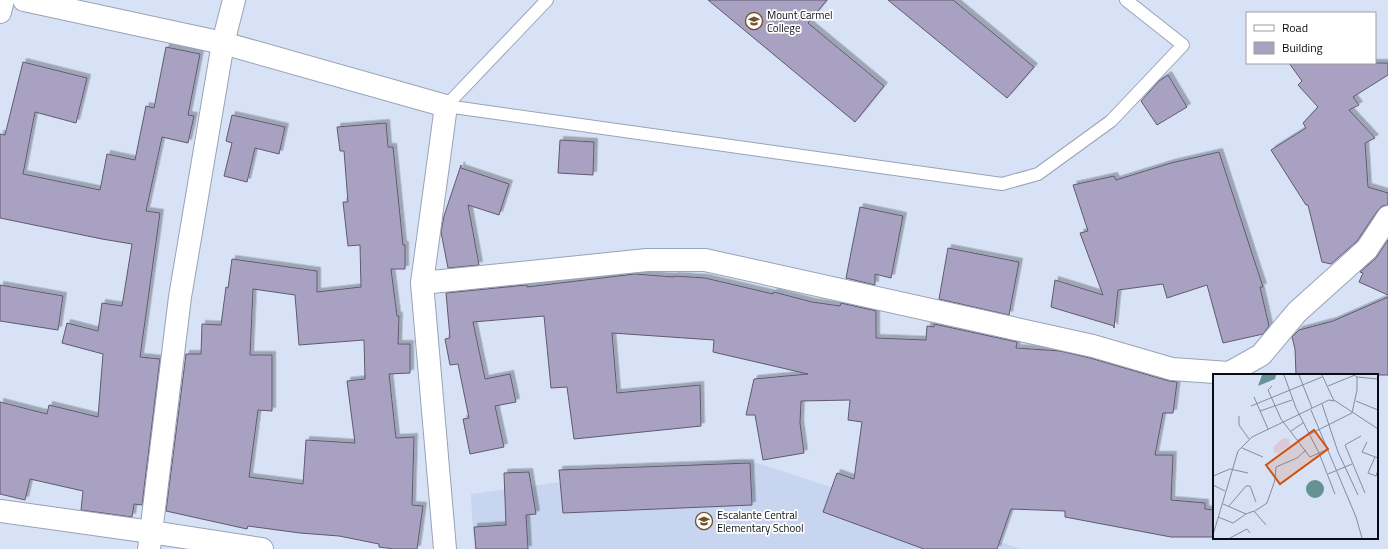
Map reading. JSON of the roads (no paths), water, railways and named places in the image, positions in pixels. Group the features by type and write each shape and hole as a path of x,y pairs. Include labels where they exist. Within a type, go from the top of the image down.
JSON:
{"street":[{"path":"0,12 3,0"},
{"path":"24,0 223,43 446,106 422,283 445,549"},
{"path":"150,540 180,297 223,43 234,0"},
{"path":"422,283 647,260 705,260 1093,346 1172,369 1229,373 1261,355 1297,312 1368,249 1388,217"},
{"path":"0,511 150,540 262,549"}],"lane":[{"path":"446,106 547,0"},
{"path":"446,106 1002,184 1038,174 1111,121 1182,45 1126,0"}],"place":[{"name":"Mount Carmel College","path":"754,21"},
{"name":"Escalante Central Elementary School","path":"704,521"}]}
